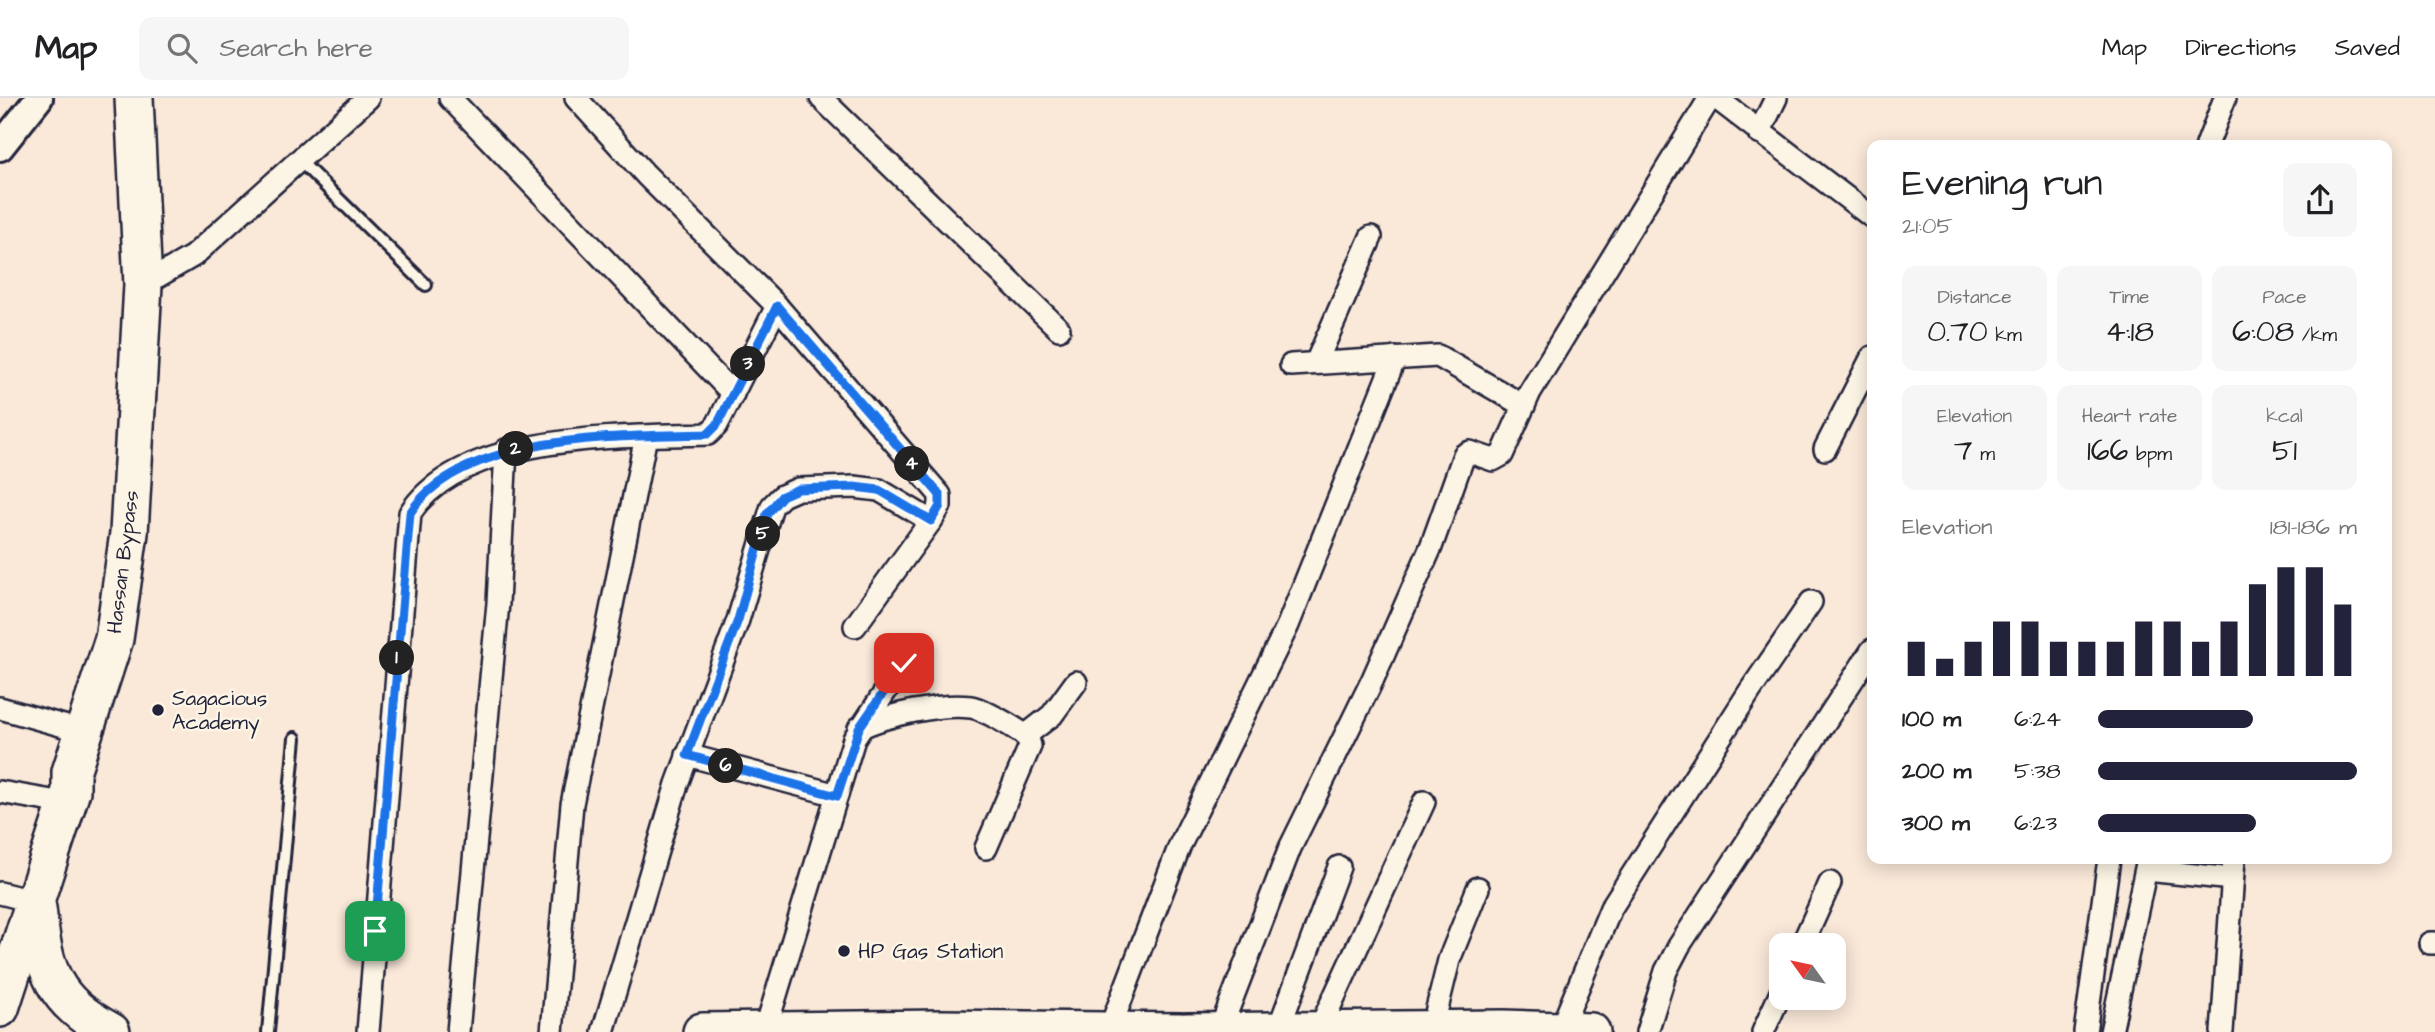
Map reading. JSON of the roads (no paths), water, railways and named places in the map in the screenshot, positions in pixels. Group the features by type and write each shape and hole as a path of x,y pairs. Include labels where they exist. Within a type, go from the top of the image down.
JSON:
{"highway":[{"name":"Hassan Bypass","path":"0,1008 17,894 71,791 61,787 85,732 114,639 129,533 144,285 134,98"},
{"path":"0,939 17,894"},
{"path":"17,894 51,980 74,1009 111,1032"},
{"path":"1203,1031 1575,1031"},
{"path":"702,1032 1181,1032"}],"street":[{"path":"5,131 39,98"},
{"path":"144,285 193,256 368,98"},
{"path":"450,98 733,394"},
{"path":"576,98 646,175 777,306 940,495 940,506 931,521 855,626"},
{"path":"821,98 1059,329"},
{"path":"1203,1031 1372,681 1431,547 1462,460 1470,452 1499,458 1524,406 1710,98"},
{"path":"1716,98 1867,213"},
{"path":"1759,133 1776,98"},
{"path":"2209,140 2225,98"},
{"path":"1316,363 1371,237"},
{"path":"368,1032 410,513 419,499 443,479 506,450 605,437 708,434 717,425 777,306"},
{"path":"1291,365 1438,356 1524,406"},
{"path":"1109,1031 1180,845 1288,625 1395,358"},
{"path":"1825,449 1867,367"},
{"path":"552,1032 572,804 646,436"},
{"path":"458,1032 498,603 506,450"},
{"path":"603,1032 687,755 738,620 767,514 782,496 798,489 854,487 879,490 931,521"},
{"path":"1575,1031 1611,908 1750,691 1811,603"},
{"path":"1647,1032 1666,971 1679,946 1867,658"},
{"path":"765,1031 859,728 904,663"},
{"path":"1025,736 1052,715 1076,682"},
{"path":"859,728 872,722 935,709 972,707 1025,736 1030,746 986,848"},
{"path":"0,708 85,732"},
{"path":"687,755 837,796"},
{"path":"0,792 61,787"},
{"path":"1319,1030 1424,802"},
{"path":"2085,1032 2108,864"},
{"path":"2111,1032 2147,865 2233,869 2222,1032"},
{"path":"1278,1030 1339,867"},
{"path":"1807,933 1830,883"},
{"path":"1432,1029 1448,960 1478,888"},
{"path":"1763,1032 1773,1010"}],"lane":[{"path":"299,160 426,285"},
{"path":"268,1032 295,737"}],"place":[{"name":"Sagacious Academy","path":"158,710"},
{"name":"HP Gas Station","path":"844,951"}]}
